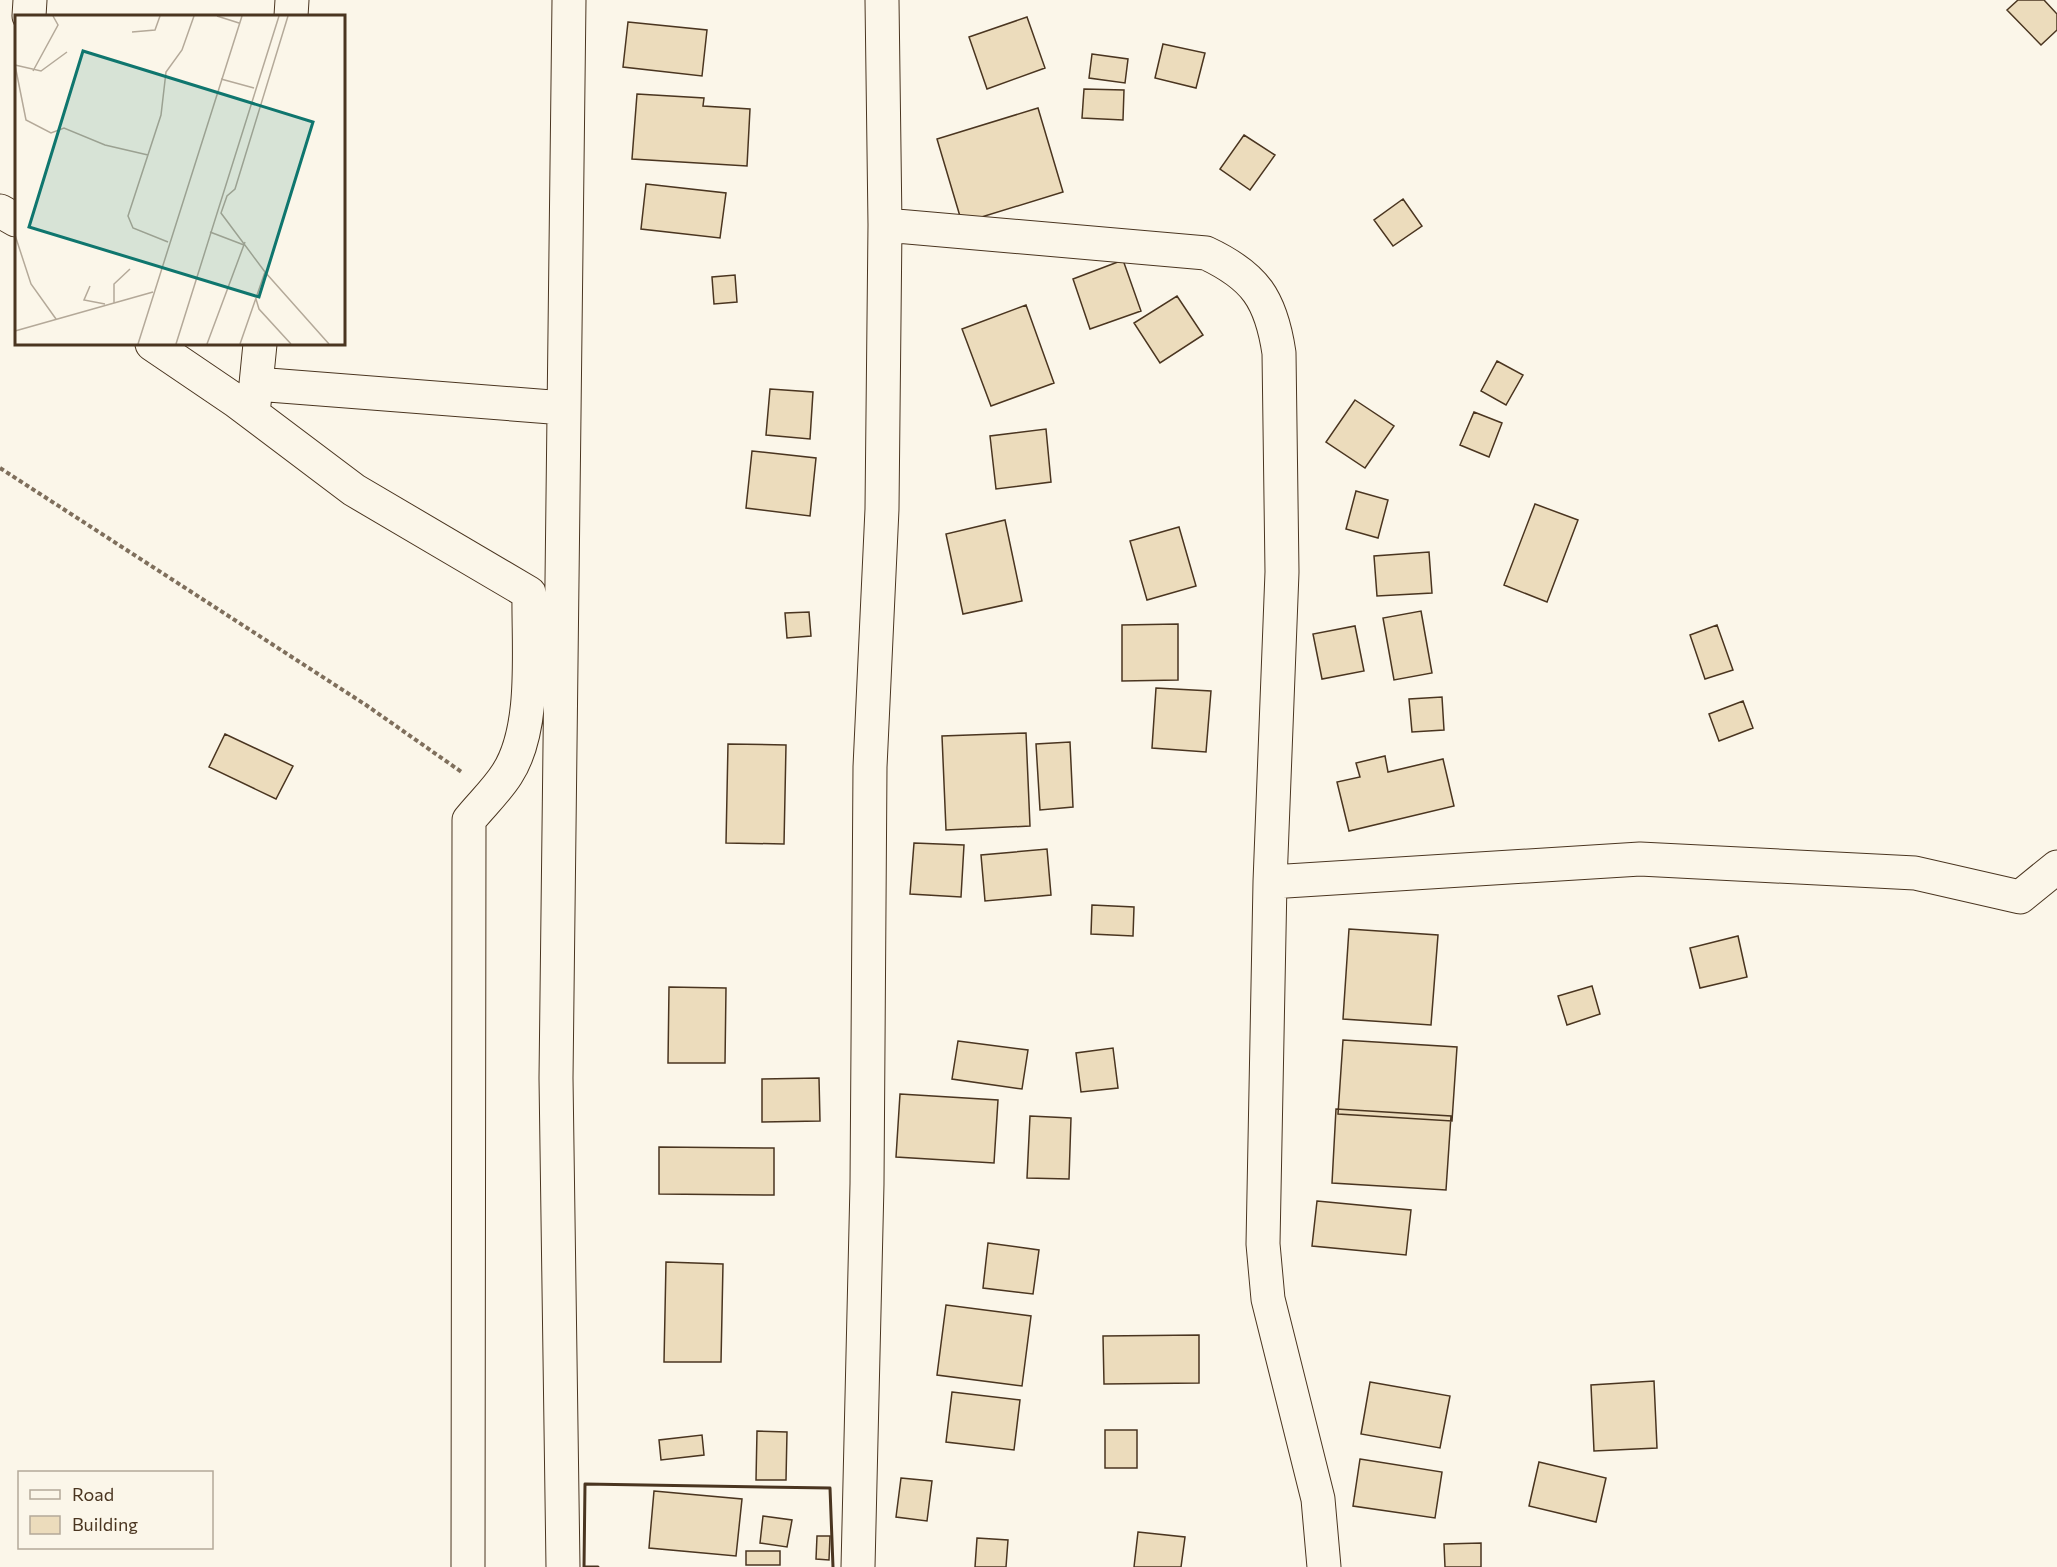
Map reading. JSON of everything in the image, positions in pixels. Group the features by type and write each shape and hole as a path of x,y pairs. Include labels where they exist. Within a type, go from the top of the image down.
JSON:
{"street":[{"path":"29,15 30,0"},
{"path":"291,15 292,0"},
{"path":"563,1567 556,1078 569,0"},
{"path":"858,1567 867,1185 870,767 882,509 885,225 882,0"},
{"path":"0,211 15,219"},
{"path":"885,225 1206,253 1234,266 1252,281 1264,301 1276,333 1279,353 1282,572 1270,882 1263,1244 1268,1299 1318,1499 1324,1567"},
{"path":"154,345 254,399 354,490 529,593 526,718 515,757 507,774 469,820 468,1567"},
{"path":"254,399 260,345"},
{"path":"254,399 564,408"},
{"path":"526,718 561,721"},
{"path":"1270,882 1640,859 1915,873 2019,897 2057,867"}],"path":[{"path":"0,468 366,705 490,793 498,785"}],"building":[{"path":"2018,0 2044,0 2057,14 2057,30 2041,45 2007,10"},
{"path":"1027,17 1045,68 987,89 969,37"},
{"path":"628,22 707,30 702,76 623,67"},
{"path":"1163,44 1205,53 1196,88 1155,78"},
{"path":"1092,54 1128,59 1125,83 1089,78"},
{"path":"1084,89 1124,90 1123,120 1082,118"},
{"path":"637,94 704,98 703,106 750,109 747,166 632,159"},
{"path":"1038,108 1063,192 962,223 937,139"},
{"path":"1244,135 1275,155 1250,190 1220,169"},
{"path":"646,184 726,193 720,238 641,229"},
{"path":"1403,199 1422,226 1393,246 1374,220"},
{"path":"1123,260 1141,311 1090,329 1073,279"},
{"path":"735,275 737,302 714,304 712,277"},
{"path":"1177,296 1203,335 1160,363 1134,323"},
{"path":"1026,305 1054,383 991,406 962,329"},
{"path":"1497,361 1523,375 1506,405 1481,391"},
{"path":"770,389 813,392 810,439 766,435"},
{"path":"1355,400 1394,426 1365,468 1326,442"},
{"path":"1474,412 1502,423 1489,457 1460,445"},
{"path":"1046,429 1051,482 996,489 990,436"},
{"path":"752,451 816,458 810,516 746,508"},
{"path":"1356,491 1388,500 1378,538 1346,529"},
{"path":"1535,504 1578,520 1547,602 1504,585"},
{"path":"1005,520 1022,601 963,614 946,534"},
{"path":"1179,527 1196,586 1147,600 1130,541"},
{"path":"1429,552 1432,593 1377,596 1374,556"},
{"path":"1421,611 1432,673 1394,680 1383,618"},
{"path":"809,612 811,636 787,638 785,613"},
{"path":"1178,624 1178,680 1122,681 1122,625"},
{"path":"1717,625 1733,670 1705,679 1690,635"},
{"path":"1355,626 1364,671 1322,679 1313,634"},
{"path":"1156,688 1211,691 1206,752 1152,748"},
{"path":"1442,697 1444,730 1412,732 1409,699"},
{"path":"1743,701 1753,728 1719,741 1709,714"},
{"path":"1026,733 1030,826 946,830 942,736"},
{"path":"225,734 293,766 276,799 209,767"},
{"path":"1070,742 1073,807 1040,810 1036,744"},
{"path":"728,744 786,745 784,844 726,843"},
{"path":"1385,756 1388,772 1443,759 1454,806 1349,831 1337,782 1360,777 1356,763"},
{"path":"914,843 964,845 961,897 910,894"},
{"path":"1047,849 1051,895 985,901 981,855"},
{"path":"1092,905 1134,907 1133,936 1091,934"},
{"path":"1349,929 1438,935 1431,1025 1343,1019"},
{"path":"1738,936 1747,977 1700,988 1690,948"},
{"path":"1592,986 1600,1014 1567,1025 1558,996"},
{"path":"669,987 726,988 725,1063 668,1063"},
{"path":"1343,1040 1457,1047 1452,1121 1338,1114"},
{"path":"958,1041 1028,1050 1022,1089 952,1079"},
{"path":"1113,1048 1118,1088 1081,1092 1076,1053"},
{"path":"819,1078 820,1121 762,1122 762,1079"},
{"path":"900,1094 998,1100 994,1163 896,1157"},
{"path":"1336,1109 1451,1116 1446,1190 1332,1183"},
{"path":"1030,1116 1071,1118 1069,1179 1027,1178"},
{"path":"659,1147 774,1148 774,1195 659,1194"},
{"path":"1317,1201 1411,1210 1406,1255 1312,1246"},
{"path":"988,1243 1039,1250 1033,1294 983,1288"},
{"path":"666,1262 723,1264 721,1362 664,1362"},
{"path":"946,1305 1031,1316 1022,1386 937,1375"},
{"path":"1199,1335 1199,1383 1104,1384 1103,1336"},
{"path":"1654,1381 1657,1448 1594,1451 1591,1385"},
{"path":"1370,1382 1450,1396 1440,1448 1361,1434"},
{"path":"952,1392 1020,1400 1014,1450 946,1442"},
{"path":"1105,1430 1137,1430 1137,1468 1105,1468"},
{"path":"757,1431 787,1432 786,1480 756,1480"},
{"path":"702,1435 704,1455 661,1460 659,1440"},
{"path":"1360,1459 1442,1472 1435,1518 1353,1506"},
{"path":"1539,1462 1606,1478 1596,1522 1529,1506"},
{"path":"901,1478 932,1481 927,1521 896,1517"},
{"path":"654,1491 742,1499 736,1556 649,1548"},
{"path":"763,1516 792,1520 787,1547 760,1543"},
{"path":"1138,1532 1185,1537 1181,1567 1134,1567"},
{"path":"817,1536 830,1536 829,1560 816,1559"},
{"path":"977,1538 1008,1540 1006,1567 975,1567"},
{"path":"1481,1543 1481,1567 1445,1567 1444,1544"},
{"path":"746,1551 780,1551 780,1565 746,1565"}],"wall":[{"path":"598,1567 584,1567 585,1484 830,1488 833,1567"}]}
